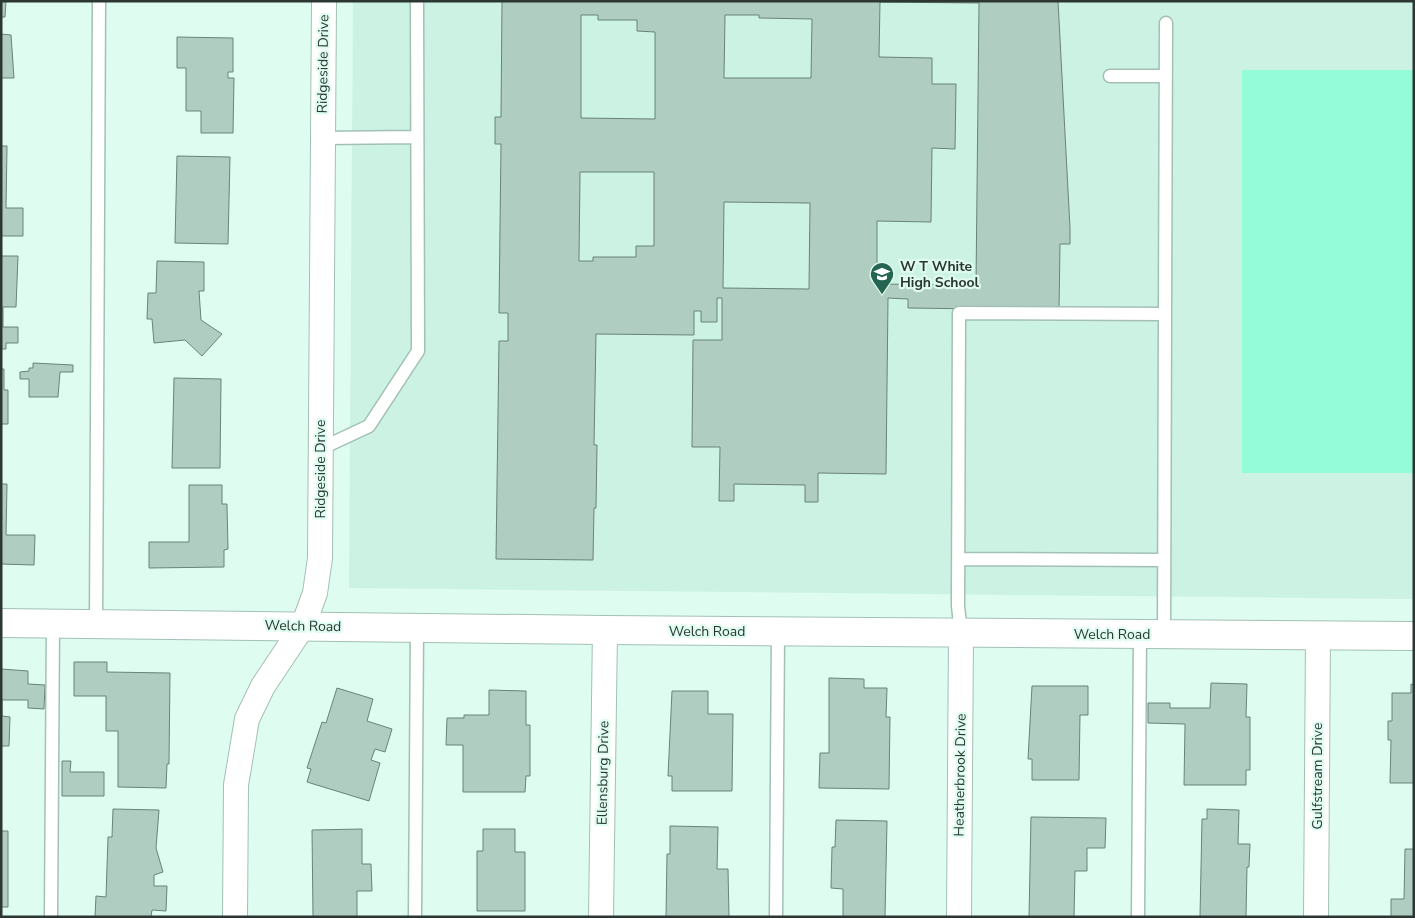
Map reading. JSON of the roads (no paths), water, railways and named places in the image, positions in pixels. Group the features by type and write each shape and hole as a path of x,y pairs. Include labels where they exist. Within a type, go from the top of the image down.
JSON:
{"street":[{"name":"Ridgeside Drive","path":"235,917 236,784 247,719 262,686 303,626 315,593 320,558 324,1"},
{"name":"Welch Road","path":"1,623 1414,636"},
{"name":"Ellensburg Drive","path":"601,917 604,630"},
{"name":"Heatherbrook Drive","path":"959,917 961,633"},
{"name":"Gulfstream Drive","path":"1316,917 1318,635"}],"lane":[{"path":"96,624 99,1"},
{"path":"320,449 369,426 418,351 417,1"},
{"path":"1138,917 1152,634 1164,560 1166,23"},
{"path":"1110,76 1166,76"},
{"path":"322,138 417,137"},
{"path":"961,633 958,606 960,313 1165,314"},
{"path":"959,559 1164,560"},
{"path":"51,917 53,624"},
{"path":"415,917 417,628"},
{"path":"776,917 778,631"}],"place":[{"name":"W T White High School","path":"882,295"}]}
